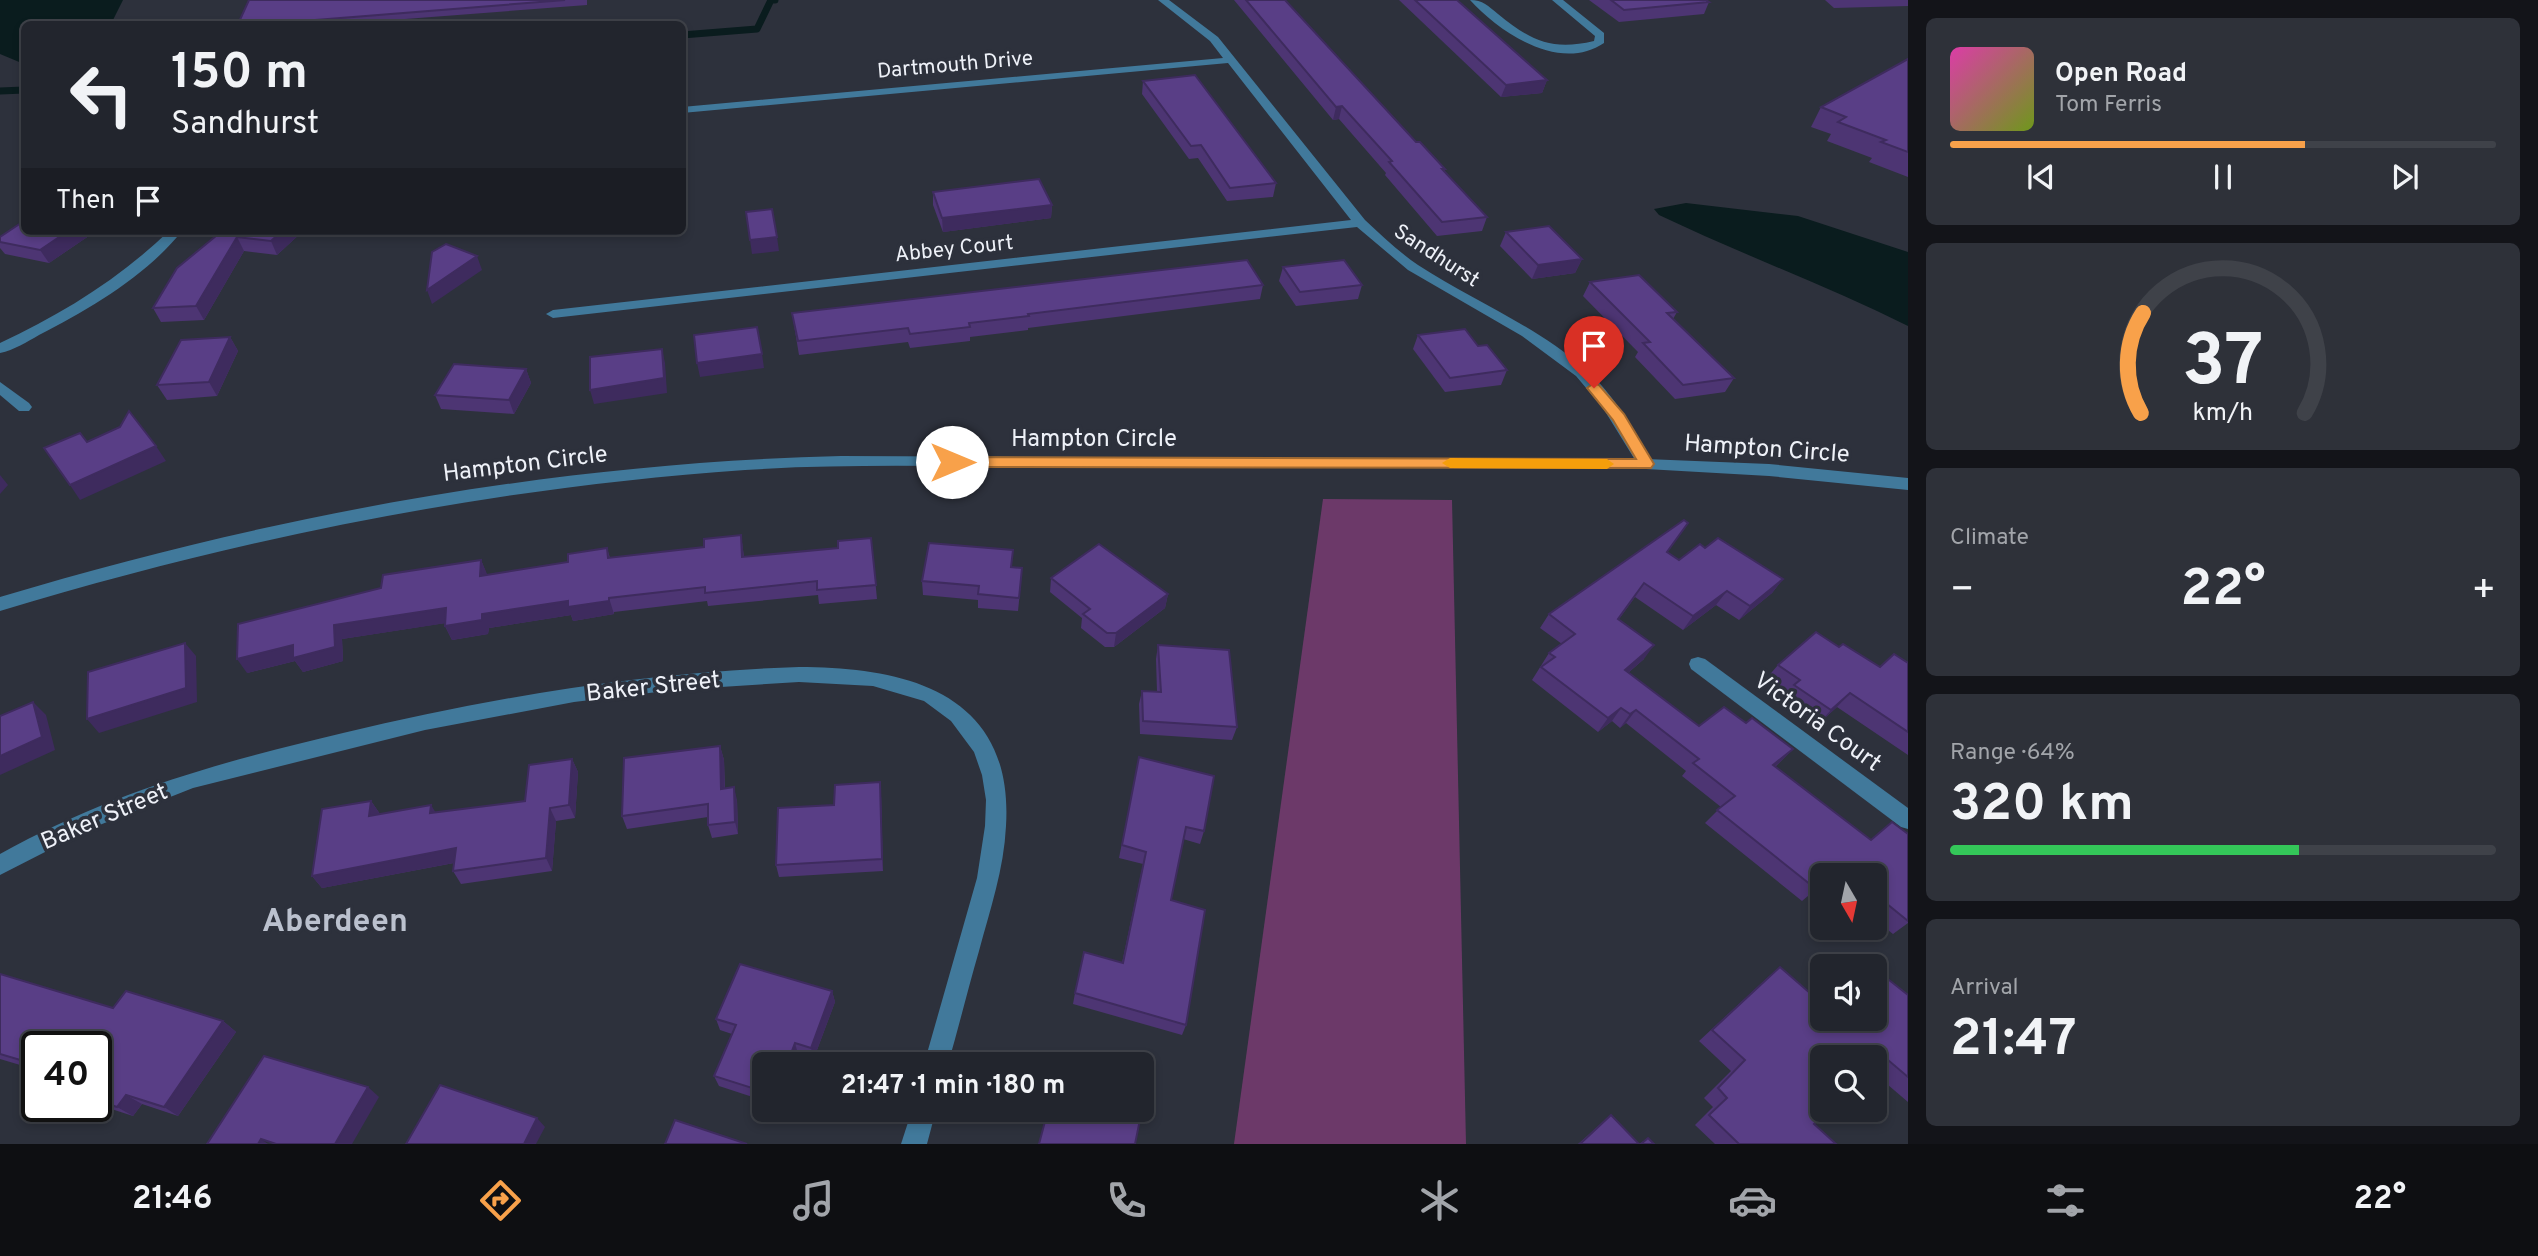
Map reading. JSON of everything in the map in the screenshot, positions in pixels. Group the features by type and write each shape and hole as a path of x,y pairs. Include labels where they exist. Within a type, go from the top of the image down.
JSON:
{"street":[{"name":"Sandhurst","path":"1163,0 1209,34 1360,223 1382,246 1410,268 1534,337 1582,374 1619,417 1646,464"},
{"path":"1475,0 1526,42 1556,49 1599,43 1600,35 1557,0"},
{"name":"Dartmouth Drive","path":"686,110 1231,60"},
{"name":"Abbey Court","path":"553,314 1360,223"},
{"path":"0,349 102,295 142,264 172,235"},
{"path":"0,387 24,407"},
{"name":"Hampton Circle","path":"0,604 172,555 363,513 534,484 708,467 875,462 1646,464 1769,470 1908,484"},
{"name":"Victoria Court","path":"1698,664 1908,820"},
{"name":"Baker Street","path":"0,865 100,814 178,784 270,758 460,713 592,691 692,680 800,674 853,676 890,681 925,692 971,728 984,751 993,777 996,812 989,873 939,1052"},
{"path":"915,1144 921,1122"}],"shaded area":[{"path":"0,0 123,0 110,21 21,21 21,63 0,54"},
{"path":"1686,203 1798,216 1908,252 1908,326 1659,215 1654,209"},
{"path":"1323,499 1452,500 1466,1144 1234,1144"}],"building":[{"path":"249,0 565,0 316,21 239,21"},
{"path":"1246,0 1285,0 1487,217 1442,222 1342,106 1336,107"},
{"path":"1415,0 1457,0 1547,80 1506,85"},
{"path":"1611,0 1706,0 1709,2 1624,10"},
{"path":"1908,59 1908,152 1881,142 1886,140 1838,122 1846,117 1821,107"},
{"path":"1195,75 1276,183 1230,188 1201,145 1191,146 1143,81"},
{"path":"1039,179 1052,205 942,218 933,192"},
{"path":"772,209 777,237 750,240 746,212"},
{"path":"21,223 21,235 62,235 40,250 0,242 0,237"},
{"path":"1549,226 1582,259 1538,265 1506,232"},
{"path":"217,235 278,235 271,241 237,237 196,306 153,308 177,268"},
{"path":"446,244 477,256 427,290 432,252"},
{"path":"1247,260 1263,285 1028,314 1029,316 969,323 970,327 910,334 908,328 798,341 792,313"},
{"path":"1344,260 1362,285 1300,292 1283,267"},
{"path":"1639,275 1677,312 1667,313 1734,378 1683,385 1643,343 1650,342 1590,282"},
{"path":"757,327 762,354 697,363 694,335"},
{"path":"1465,329 1478,346 1487,345 1507,370 1450,378 1418,335"},
{"path":"230,337 209,382 157,385 181,340"},
{"path":"662,349 664,378 590,390 590,357"},
{"path":"454,364 526,369 509,400 435,395"},
{"path":"129,411 156,446 70,485 44,448 80,433 87,442 120,427"},
{"path":"1684,520 1688,523 1667,552 1679,560 1700,544 1705,548 1718,538 1783,579 1750,606 1727,591 1693,616 1644,583 1618,619 1654,645 1625,670 1699,726 1724,707 1746,723 1752,718 1793,749 1773,765 1871,840 1892,822 1908,834 1908,921 1887,904 1887,863 1810,863 1810,884 1717,810 1735,796 1693,763 1699,759 1636,710 1630,714 1621,708 1608,718 1541,667 1555,657 1549,653 1575,634 1549,614"},
{"path":"741,535 742,557 838,548 838,541 871,538 876,585 817,590 817,581 705,593 705,587 609,598 609,601 568,607 568,601 482,614 482,620 445,626 446,608 334,625 335,647 293,658 293,645 237,659 238,624 381,588 383,575 481,560 480,576 568,562 568,554 607,548 608,558 704,547 704,539"},
{"path":"929,543 1013,550 1011,567 1022,568 1019,598 978,594 979,586 922,581"},
{"path":"1099,544 1168,594 1116,633 1107,633 1083,614 1090,609 1051,578"},
{"path":"1816,632 1839,647 1843,644 1880,667 1894,654 1908,663 1908,732 1850,693 1831,710 1794,685 1800,680 1778,665"},
{"path":"185,643 186,688 87,719 88,672"},
{"path":"1158,645 1229,650 1237,727 1143,721 1142,691 1161,692"},
{"path":"33,702 42,737 0,756 0,716"},
{"path":"720,746 721,789 734,787 735,822 708,825 708,804 622,816 624,758"},
{"path":"1139,757 1214,776 1204,831 1186,827 1171,900 1205,910 1186,1025 1075,993 1084,952 1123,963 1146,852 1122,845"},
{"path":"572,759 569,805 550,808 546,858 453,871 456,848 312,876 322,809 371,801 369,816 431,805 430,813 525,801 529,765"},
{"path":"880,782 882,859 776,865 778,808 834,805 835,785"},
{"path":"740,964 832,991 811,1048 795,1043 792,1052 752,1052 752,1088 714,1076 736,1025 716,1019"},
{"path":"1780,967 1810,993 1810,1031 1887,1031 1887,978 1908,995 1908,1077 1887,1059 1887,1045 1810,1045 1810,1122 1816,1122 1814,1124 1836,1144 1739,1144 1709,1115 1727,1098 1718,1088 1745,1060 1712,1030"},
{"path":"0,974 113,1008 126,991 223,1021 164,1107 126,1095 117,1107 112,1105 112,1031 21,1031 21,1060 0,1054"},
{"path":"264,1056 368,1087 335,1144 276,1144 261,1139 258,1144 207,1144"},
{"path":"440,1085 537,1118 524,1144 406,1144"},
{"path":"1611,1115 1639,1144 1580,1144"},
{"path":"675,1120 747,1144 665,1144"},
{"path":"1045,1122 1140,1122 1135,1144 1039,1144"},
{"path":"1648,1138 1654,1144 1641,1144"}],"waterway":[{"path":"686,35 757,29 771,0 775,0"},
{"path":"0,91 21,90"}],"slow traffic":[{"path":"1450,463 1607,464"}],"district":[{"name":"Aberdeen","path":"335,920"}],"route":[{"path":"952,462 1646,464 1619,417 1594,388"}]}
